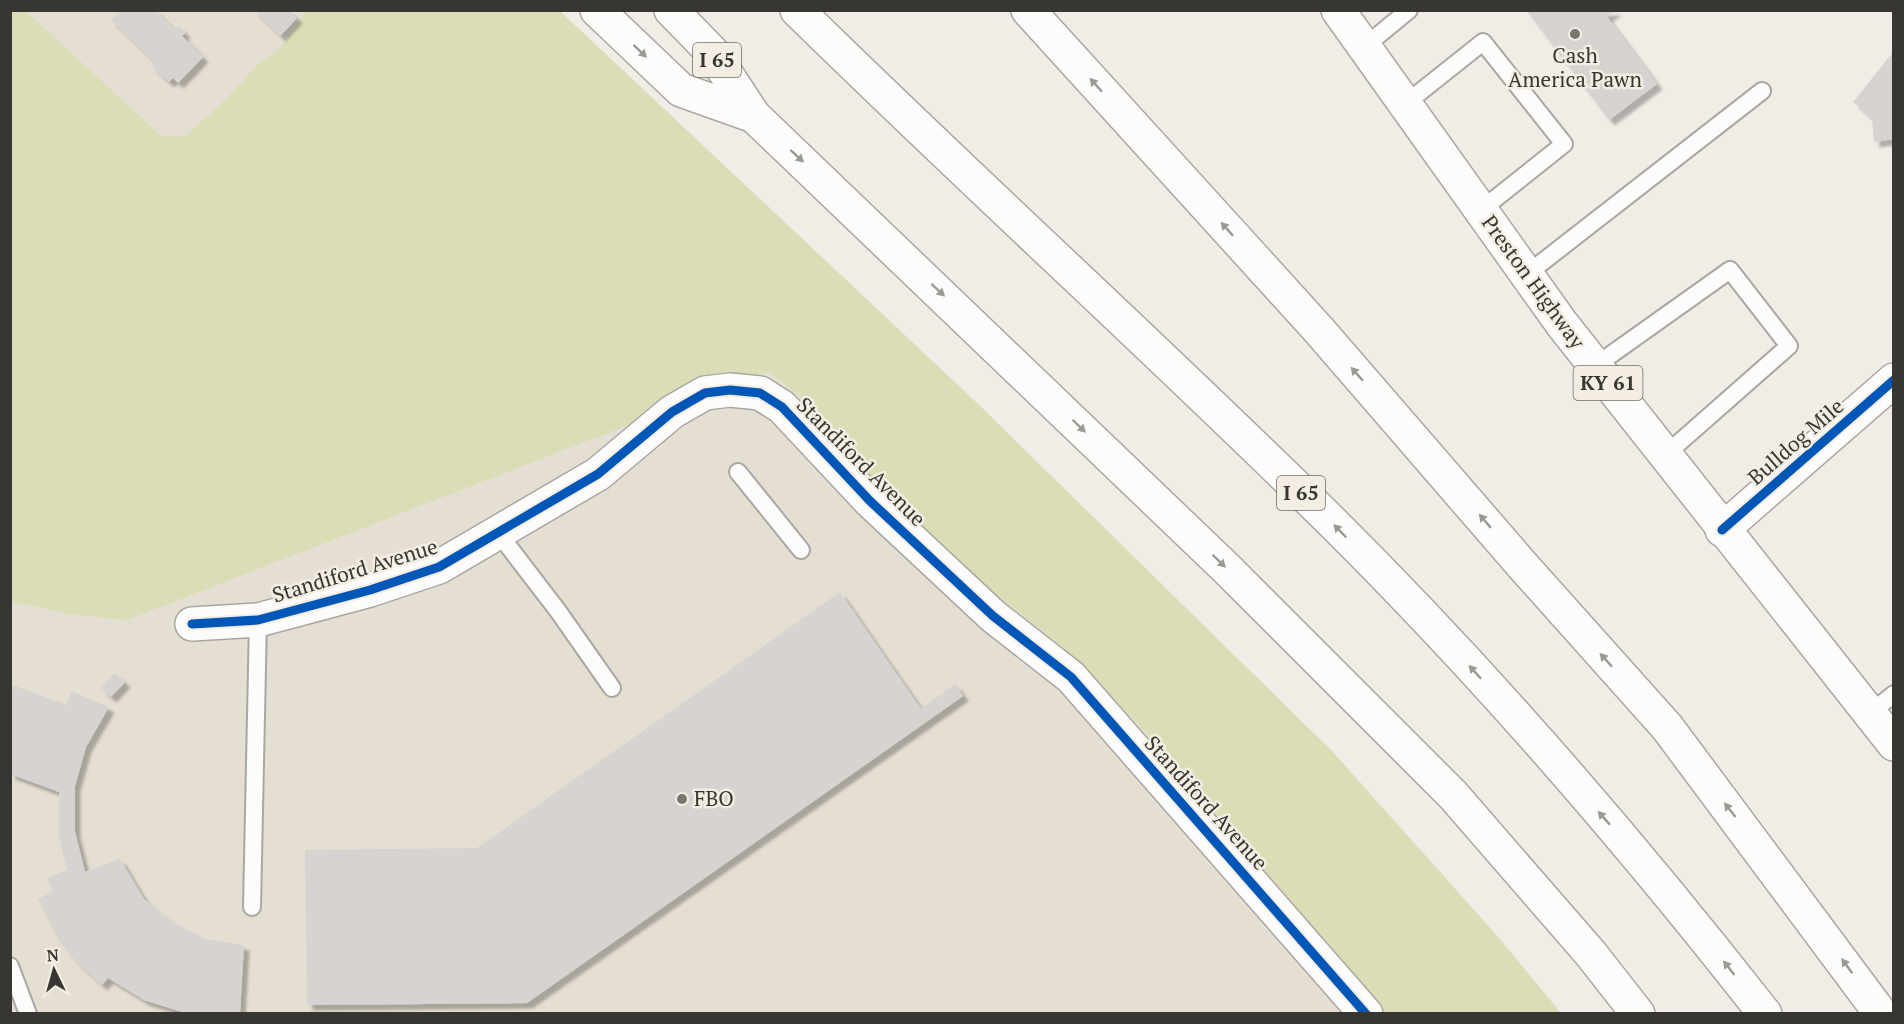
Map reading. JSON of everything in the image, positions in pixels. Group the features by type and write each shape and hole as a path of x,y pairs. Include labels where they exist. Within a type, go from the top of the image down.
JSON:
{"main road":[{"path":"597,10 681,90 754,116"},
{"name":"I 65","path":"671,10 712,52 754,116 1226,568 1453,795 1591,954 1638,1014"},
{"name":"I 65","path":"797,10 1334,524 1417,609 1576,785 1683,910 1765,1014"},
{"path":"1028,10 1318,329 1523,566 1667,727 1881,1014"},
{"name":"Preston Highway","path":"1338,10 1527,274 1664,456 1722,530 1881,704 1893,744"},
{"name":"Bulldog Mile","path":"1722,530 1893,380"},
{"name":"Standiford Avenue","path":"192,624 258,620 439,567 499,534 598,474 672,412 705,393 730,390 760,393 782,407 870,501 993,616 1071,677 1366,1014"}],"lane":[{"path":"1364,47 1409,10"},
{"path":"1405,104 1483,42 1564,144 1481,210"},
{"path":"1527,274 1762,91"},
{"path":"1595,366 1730,270 1789,346 1664,456"},
{"path":"738,472 801,550"},
{"path":"499,534 558,611 612,688"},
{"path":"252,907 258,620"},
{"path":"10,966 28,1014"}],"shaded area":[{"path":"10,11 418,11 1446,1013 11,1013"}],"green space":[{"path":"11,11 26,11 161,136 186,136 228,97 261,61 279,49 305,13 302,11 560,11 975,401 1333,752 1499,938 1561,1013 1386,1013 1137,723 1054,640 960,565 916,525 798,394 767,371 127,620 69,614 11,601"}],"building":[{"path":"121,10 155,10 175,30 179,26 185,33 182,36 203,57 178,83 173,78 169,82 151,65 154,61 111,20"},
{"path":"254,10 289,10 297,18 280,36"},
{"path":"1526,10 1616,10 1607,17 1657,84 1609,120"},
{"path":"1894,51 1894,139 1874,142 1872,118 1853,102"},
{"name":"FBO","path":"840,592 921,709 955,684 963,696 527,1003 307,1005 305,850 477,848"},
{"path":"115,673 125,682 111,697 101,688"},
{"path":"10,684 67,705 71,691 109,707 86,747 75,786 75,832 85,872 120,859 144,899 173,923 206,939 244,945 240,1012 196,1014 179,1011 144,1000 108,978 102,985 77,962 57,937 38,899 53,891 47,878 67,870 59,837 59,792 10,774"}],"cycle path":[{"path":"1722,530 1894,380"},
{"path":"192,624 258,620 370,590 439,567 598,474 672,412 705,393 730,390 760,393 782,407 870,501 993,616 1071,677 1366,1014"}],"place":[{"name":"Cash America Pawn","path":"1575,34"},
{"name":"FBO","path":"682,799"}]}
